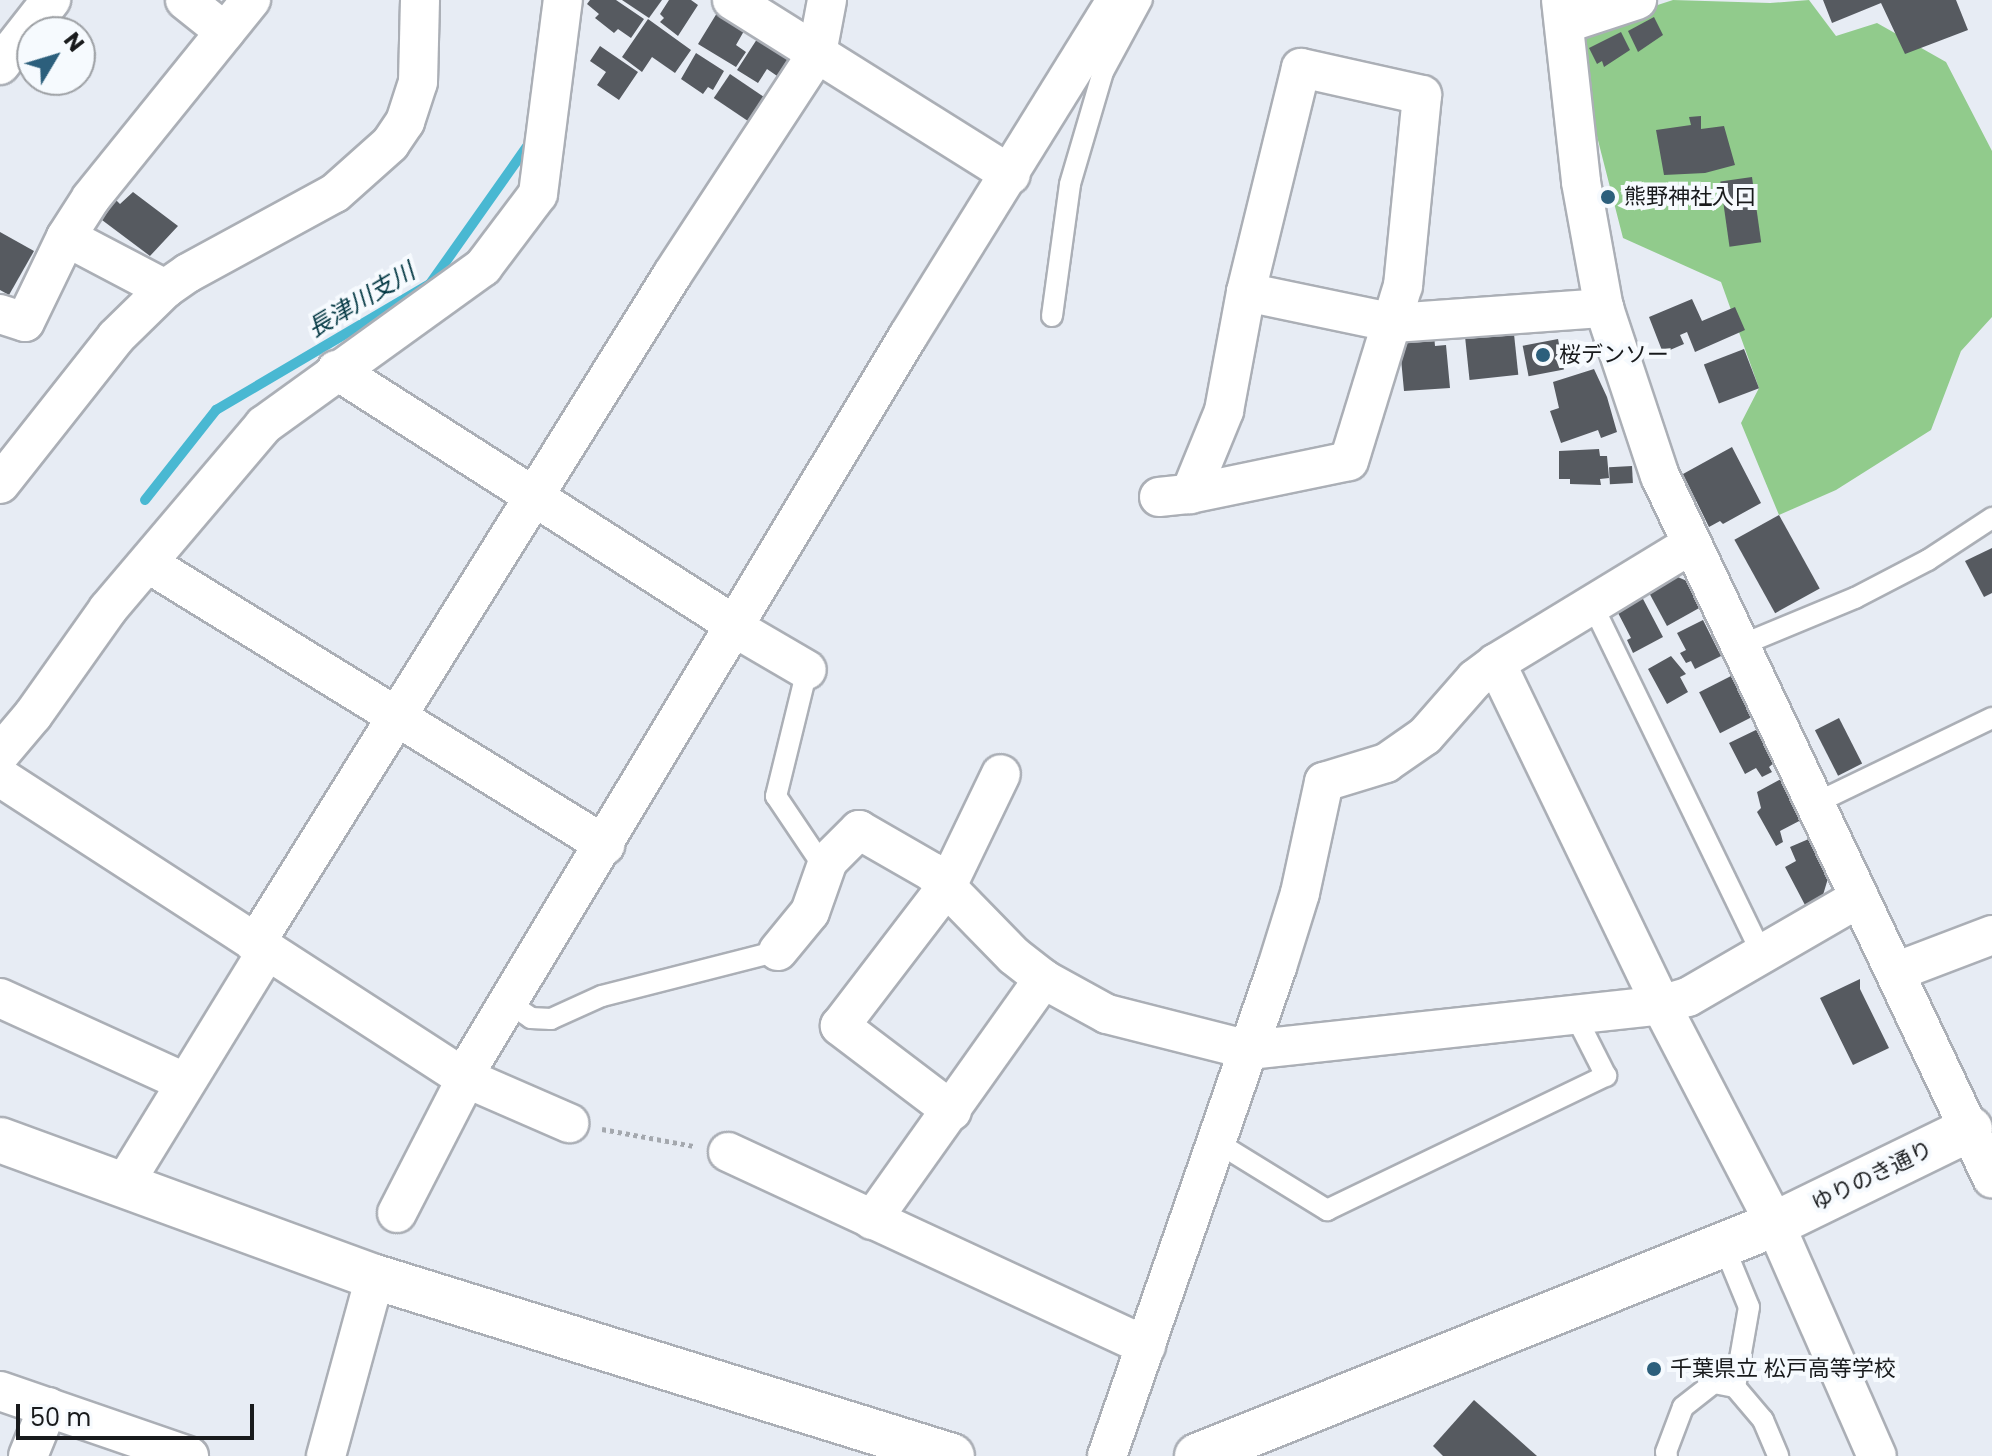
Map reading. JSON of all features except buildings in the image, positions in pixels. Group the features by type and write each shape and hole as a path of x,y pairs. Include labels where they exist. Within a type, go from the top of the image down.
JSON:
{"street":[{"path":"0,65 51,0"},
{"path":"185,0 225,32"},
{"path":"0,314 25,322 66,237 91,198 251,0"},
{"path":"3,474 116,337 165,289 188,273 335,193 390,144 405,122 418,82 420,0"},
{"path":"0,754 33,715 108,609 264,425 336,370 483,267 538,194 563,0"},
{"path":"732,0 1011,175"},
{"path":"124,1184 397,717 533,495 817,53 827,0"},
{"path":"397,1213 464,1078 901,349 1116,0"},
{"path":"1093,38 1136,0"},
{"path":"1637,0 1562,12 1581,182 1604,308 1660,476 1690,545 1992,1178"},
{"path":"1301,68 1422,95 1403,286 1394,323 1349,461 1174,495 1224,411 1246,292 1301,68"},
{"path":"66,237 165,289"},
{"path":"1246,292 1394,323 1604,308"},
{"path":"336,370 807,670"},
{"path":"1107,1456 1249,1050 1300,893 1324,782 1386,763 1425,736 1475,679 1496,663 1690,545"},
{"path":"149,564 605,845"},
{"path":"1496,663 1661,1005 1775,1224 1877,1456"},
{"path":"952,1111 840,1026 947,886 1001,774"},
{"path":"0,777 464,1078 569,1123"},
{"path":"778,951 810,912 828,861 859,830 932,872 1014,956 1043,979 1107,1014 1249,1050 1661,1005 1688,997 1859,898"},
{"path":"1895,972 1992,935"},
{"path":"872,1220 1043,979"},
{"path":"0,998 184,1082"},
{"name":"ゆりのき通り","path":"1197,1456 1775,1224 1970,1129"},
{"path":"0,1140 375,1277 952,1456"},
{"path":"728,1152 1146,1346"},
{"path":"326,1456 375,1277"},
{"path":"0,1391 181,1455"},
{"path":"28,1456 48,1407"}],"lane":[{"path":"1052,316 1070,184 1103,72 1142,0"},
{"path":"1739,646 1855,598 1928,560 1992,518"},
{"path":"1593,606 1763,956"},
{"path":"807,670 776,796 825,869"},
{"path":"1814,804 1992,718"},
{"path":"509,1003 531,1018 551,1019 602,996 778,951"},
{"path":"1215,1141 1327,1210 1606,1076 1575,1015"},
{"path":"1723,1244 1749,1307 1735,1387"},
{"path":"1667,1456 1683,1407 1714,1383 1735,1387 1763,1420 1778,1456"}],"path":[{"path":"569,1123 728,1152"}],"green space":[{"path":"1673,0 1770,3 1809,0 1836,36 1877,23 1946,62 1992,151 1992,317 1961,351 1931,430 1836,490 1779,515 1741,423 1759,388 1721,282 1623,238 1580,70 1584,29"}],"waterway":[{"name":"長津川支川","path":"145,500 216,410 430,284 531,141"}],"place":[{"name":"熊野神社入口","path":"1608,197"},
{"name":"桜デンソー","path":"1543,355"},
{"name":"千葉県立 松戸高等学校","path":"1654,1369"}]}
